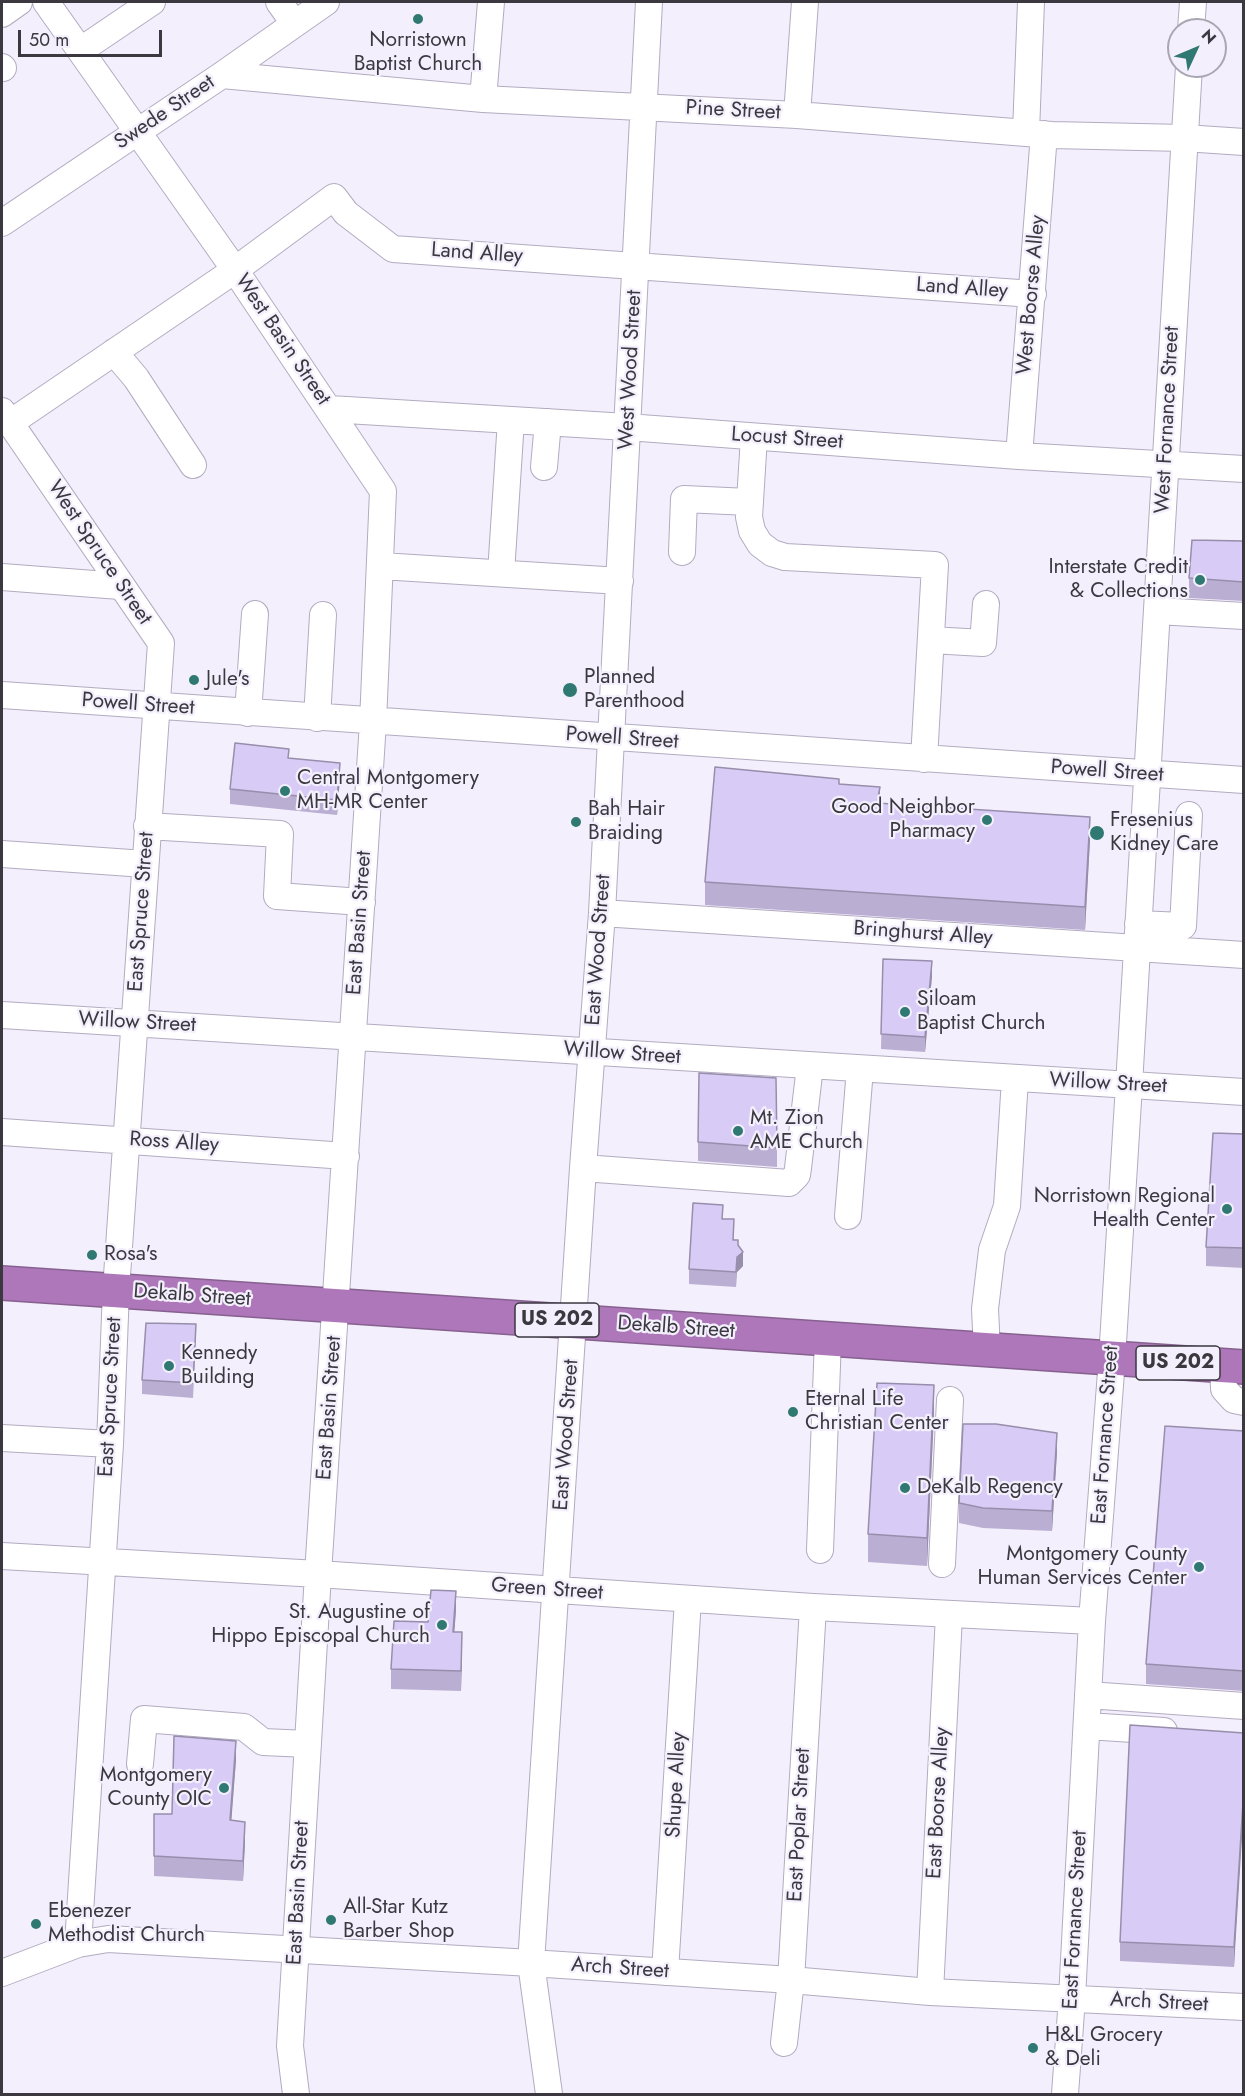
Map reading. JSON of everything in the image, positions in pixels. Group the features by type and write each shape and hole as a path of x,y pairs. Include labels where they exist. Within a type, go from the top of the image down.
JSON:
{"highway":[{"name":"Dekalb Street","path":"2,1283 1233,1366"}],"street":[{"path":"2,14 19,2"},
{"name":"West Basin Street","path":"46,2 235,270 383,491 373,722"},
{"path":"81,50 152,2"},
{"path":"279,2 294,23"},
{"name":"Swede Street","path":"2,223 326,2"},
{"path":"483,99 491,2"},
{"name":"West Wood Street","path":"610,738 649,2"},
{"path":"796,115 805,2"},
{"name":"West Boorse Alley","path":"1019,456 1033,294 1035,133 1031,2"},
{"path":"1192,18 1193,2"},
{"name":"Pine Street","path":"222,75 483,99 796,115 1035,133 1244,142"},
{"name":"West Fornance Street","path":"1146,774 1188,78"},
{"name":"Land Alley","path":"4,414 114,352 235,270 334,197 346,213 393,249 1033,294"},
{"path":"114,352 136,378 193,465"},
{"name":"Locust Street","path":"330,409 627,427 1165,466 1244,469"},
{"name":"West Spruce Street","path":"4,414 161,643 156,707"},
{"path":"501,573 512,420"},
{"path":"544,467 548,422"},
{"path":"754,437 749,502 752,531 760,544 772,553 785,557 935,565 924,759"},
{"path":"682,552 684,499 749,502"},
{"path":"381,566 620,581"},
{"path":"2,577 120,586"},
{"path":"931,640 982,643 986,604"},
{"path":"1157,611 1244,616"},
{"path":"248,713 255,614"},
{"path":"317,718 322,615"},
{"name":"Powell Street","path":"2,696 1244,780"},
{"name":"East Spruce Street","path":"78,1944 110,1444 116,1290 156,707"},
{"name":"East Basin Street","path":"296,2094 290,2046 373,722"},
{"name":"East Wood Street","path":"549,2094 531,1963 602,913 610,738"},
{"name":"East Fornance Street","path":"1065,2094 1092,1621 1112,1359 1129,1085 1146,774"},
{"path":"1138,936 1183,926 1190,815"},
{"path":"147,826 280,834 277,896 362,902"},
{"path":"2,854 145,864"},
{"name":"Bringhurst Alley","path":"602,913 1138,936 1244,955"},
{"name":"Willow Street","path":"2,1015 1244,1092"},
{"path":"583,1168 789,1183 796,1175 798,1168 810,1066"},
{"path":"848,1216 860,1069"},
{"path":"987,1350 985,1310 992,1250 1007,1206 1015,1079"},
{"name":"Ross Alley","path":"2,1132 346,1156"},
{"path":"820,1550 828,1339"},
{"path":"1233,1366 1224,1389 1234,1400 1244,1402"},
{"path":"942,1564 950,1400"},
{"path":"2,1438 110,1444"},
{"name":"Green Street","path":"2,1556 318,1574 813,1607 1092,1621"},
{"name":"Shupe Alley","path":"665,1972 688,1599"},
{"name":"East Poplar Street","path":"784,2043 791,1980 813,1607"},
{"name":"East Boorse Alley","path":"930,1992 949,1615"},
{"path":"1088,1695 1244,1706"},
{"path":"140,1764 144,1719 244,1727 263,1742 308,1744"},
{"path":"1086,1726 1187,1733"},
{"name":"Arch Street","path":"2,1973 78,1944 108,1939 531,1963 791,1980 930,1992 1244,2007"}],"building":[{"path":"1192,540 1244,541 1244,582 1189,578"},
{"name":"Central Montgomery MH-MR Center","path":"235,743 289,749 288,758 340,763 337,800 230,789"},
{"path":"715,767 839,779 839,784 880,787 877,803 1090,817 1085,907 705,882"},
{"name":"Siloam Baptist Church","path":"883,959 932,961 925,1037 881,1034"},
{"name":"Mt. Zion AME Church","path":"699,1073 776,1078 777,1148 698,1142"},
{"name":"Norristown Regional Health Center","path":"1213,1133 1244,1134 1244,1248 1206,1247"},
{"path":"693,1203 723,1205 722,1219 734,1219 733,1240 738,1240 738,1245 743,1252 737,1257 736,1272 689,1269"},
{"name":"Kennedy Building","path":"146,1323 196,1324 193,1383 142,1380"},
{"name":"DeKalb Regency","path":"877,1383 934,1385 927,1538 868,1534"},
{"path":"963,1424 996,1424 1057,1433 1052,1511 983,1508 959,1503"},
{"name":"Montgomery County Human Services Center","path":"1165,1426 1244,1431 1244,1671 1146,1664"},
{"path":"431,1590 456,1591 453,1632 462,1632 461,1671 391,1669 394,1621 428,1622"},
{"path":"1130,1725 1244,1733 1244,1786 1234,1947 1120,1942"},
{"path":"174,1736 236,1741 230,1820 245,1822 243,1861 154,1856 154,1814 172,1814"}],"place":[{"name":"Norristown Baptist Church","path":"418,19"},
{"name":"Interstate Credit & Collections","path":"1200,580"},
{"name":"Jule's","path":"194,680"},
{"name":"Planned Parenthood","path":"570,690"},
{"name":"Central Montgomery MH-MR Center","path":"285,791"},
{"name":"Good Neighbor Pharmacy","path":"987,820"},
{"name":"Bah Hair Braiding","path":"576,822"},
{"name":"Fresenius Kidney Care","path":"1097,833"},
{"name":"Siloam Baptist Church","path":"905,1012"},
{"name":"Mt. Zion AME Church","path":"738,1131"},
{"name":"Norristown Regional Health Center","path":"1227,1209"},
{"name":"Rosa's","path":"92,1255"},
{"name":"Kennedy Building","path":"169,1366"},
{"name":"Eternal Life Christian Center","path":"793,1412"},
{"name":"DeKalb Regency","path":"905,1488"},
{"name":"Montgomery County Human Services Center","path":"1199,1567"},
{"name":"St. Augustine of Hippo Episcopal Church","path":"442,1625"},
{"name":"Montgomery County OIC","path":"224,1788"},
{"name":"All-Star Kutz Barber Shop","path":"331,1920"},
{"name":"Ebenezer Methodist Church","path":"36,1924"},
{"name":"H&L Grocery & Deli","path":"1033,2048"}]}
